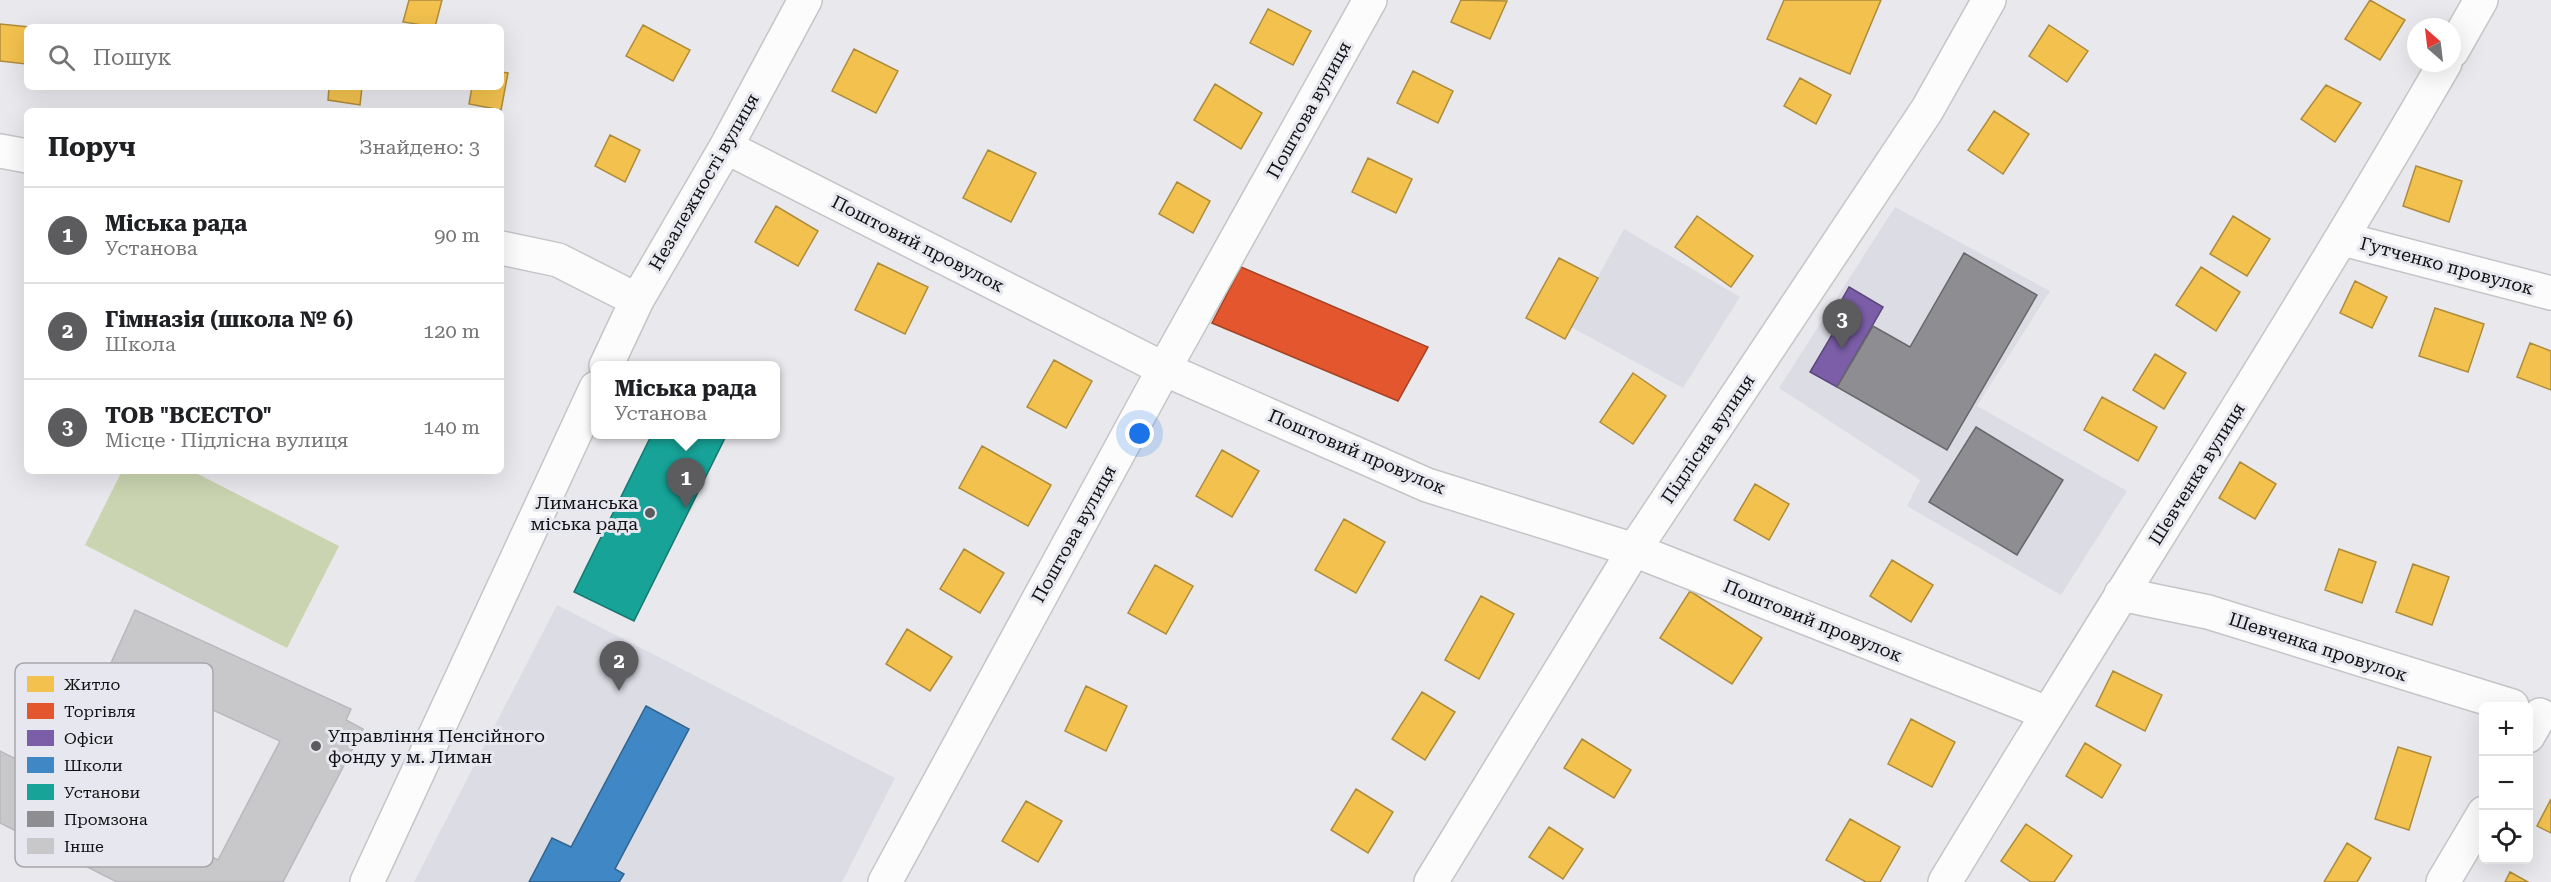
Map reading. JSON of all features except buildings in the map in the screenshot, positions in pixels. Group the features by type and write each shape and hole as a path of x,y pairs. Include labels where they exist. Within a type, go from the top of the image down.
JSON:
{"street":[{"name":"Незалежності вулиця","path":"608,361 637,300 726,147 806,0"},
{"name":"Поштова вулиця","path":"885,882 1164,369 1370,0"},
{"name":"Підлісна вулиця","path":"1431,882 1634,550 1927,110 1989,0"},
{"path":"2461,35 2481,0"},
{"name":"Шевченка вулиця","path":"1945,882 2047,713 2343,239 2440,72"},
{"name":"Поштовий провулок","path":"726,147 1164,369 1427,485 1634,550 2047,713"},
{"path":"0,151 24,155"},
{"name":"Гутченко провулок","path":"2343,239 2551,293"},
{"path":"504,249 558,260 637,300"},
{"path":"366,882 591,399"},
{"name":"Шевченка провулок","path":"2121,594 2208,612 2486,702"},
{"path":"2443,882 2479,821"}],"shaded area":[{"path":"1895,207 2050,291 1977,406 2127,491 2061,595 1907,506 1920,480 1779,388"},
{"path":"1624,229 1740,297 1683,388 1571,327"},
{"path":"557,605 895,778 842,882 414,882"}],"green space":[{"path":"120,474 198,474 339,546 287,648 85,545"}],"place":[{"name":"ТОВ \"ВСЕСТО\"","path":"1842,349"},
{"name":"Міська рада","path":"686,508"},
{"name":"Лиманська міська рада","path":"650,513"},
{"name":"Гімназія (школа № 6)","path":"619,691"},
{"name":"Управління Пенсійного фонду у м. Лиман","path":"316,746"}]}
